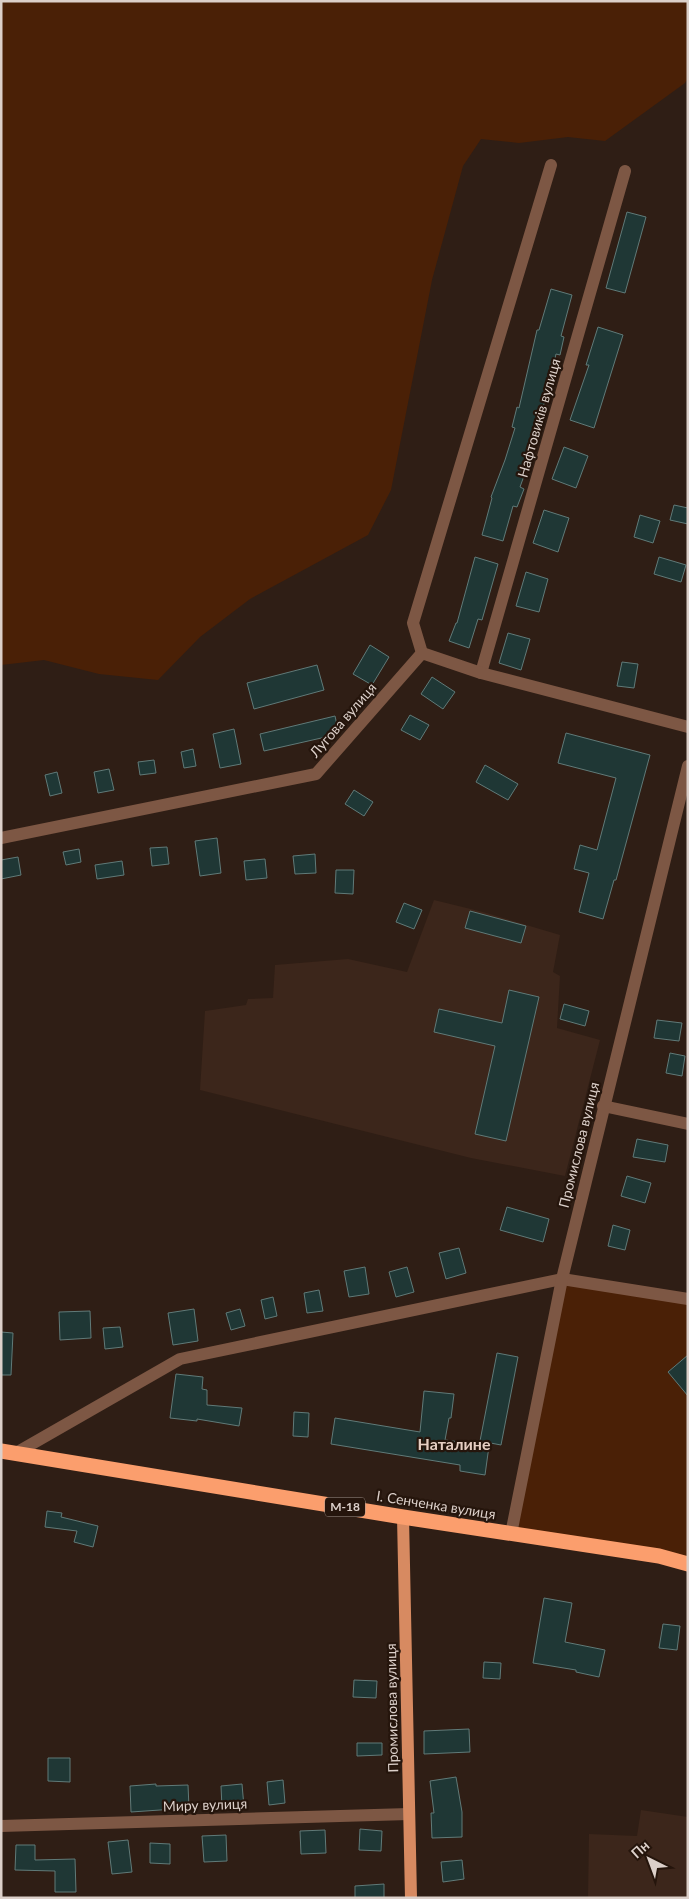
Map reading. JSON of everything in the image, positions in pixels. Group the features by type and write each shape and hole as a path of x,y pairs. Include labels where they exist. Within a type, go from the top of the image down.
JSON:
{"highway":[{"name":"І. Сенченка вулиця","path":"8,1452 403,1517 660,1556 688,1564"}],"main road":[{"name":"Промислова вулиця","path":"403,1517 411,1898"}],"street":[{"path":"551,165 412,623 422,653 481,673 688,726"},
{"name":"Нафтовиків вулиця","path":"481,673 625,171"},
{"name":"Лугова вулиця","path":"1,838 316,774 422,653"},
{"name":"Промислова вулиця","path":"511,1534 562,1279 688,766"},
{"path":"603,1106 688,1124"},
{"path":"8,1452 180,1359 562,1279 688,1299"},
{"name":"Миру вулиця","path":"1,1826 409,1814"}],"shaded area":[{"path":"1,1 688,1 688,78 685,83 605,141 568,137 519,143 481,139 463,166 432,280 391,490 368,535 250,599 200,637 158,680 99,674 44,660 1,665"},
{"path":"434,900 483,912 560,935 553,972 560,976 557,1028 600,1040 565,1176 471,1158 200,1090 205,1011 246,1005 248,999 273,998 275,965 348,959 407,972"},
{"path":"562,1279 688,1299 688,1564 511,1534"},
{"path":"641,1810 688,1817 688,1898 588,1898 589,1834 637,1836"}],"building":[{"path":"627,212 646,217 625,293 606,288"},
{"path":"551,289 572,295 561,336 564,337 560,355 556,354 547,394 530,450 533,451 520,487 524,489 517,507 513,506 503,541 482,535 491,497 515,428 512,427 517,407 519,408 537,330 539,330"},
{"path":"598,327 623,335 594,428 570,420 589,365 586,365"},
{"path":"564,447 588,456 576,488 552,479"},
{"path":"674,505 688,508 688,524 670,520"},
{"path":"544,510 569,518 558,552 533,543"},
{"path":"640,515 660,521 653,543 634,537"},
{"path":"475,557 498,564 482,620 478,619 469,648 449,641 457,623"},
{"path":"659,557 686,565 681,582 654,574"},
{"path":"526,572 548,579 539,612 516,606"},
{"path":"508,633 530,639 521,670 499,663"},
{"path":"370,645 389,657 372,685 353,674"},
{"path":"622,662 638,664 634,688 617,686"},
{"path":"317,665 324,690 254,709 247,683"},
{"path":"432,677 455,692 443,709 421,694"},
{"path":"410,715 429,725 420,740 401,730"},
{"path":"335,716 339,734 264,751 260,734"},
{"path":"234,729 241,764 220,768 213,734"},
{"path":"566,733 650,755 616,880 614,880 603,919 579,912 589,873 574,869 580,845 597,850 616,778 558,763"},
{"path":"193,749 196,766 184,768 181,752"},
{"path":"154,760 156,773 140,775 138,762"},
{"path":"485,765 518,784 508,800 476,782"},
{"path":"109,769 114,790 98,793 94,772"},
{"path":"57,772 62,793 50,796 45,775"},
{"path":"354,790 373,802 364,816 345,804"},
{"path":"217,838 221,873 200,876 195,841"},
{"path":"167,847 169,864 152,866 150,848"},
{"path":"79,849 81,862 66,865 63,852"},
{"path":"315,854 316,873 295,874 293,856"},
{"path":"18,857 21,875 1,879 1,860"},
{"path":"265,859 267,878 246,880 244,861"},
{"path":"122,861 124,875 97,879 95,865"},
{"path":"336,870 354,870 353,894 335,893"},
{"path":"404,903 422,910 414,929 396,922"},
{"path":"470,911 526,926 521,943 465,928"},
{"path":"509,990 539,997 506,1141 475,1134 495,1046 434,1032 439,1009 502,1023"},
{"path":"564,1004 589,1011 585,1026 560,1019"},
{"path":"657,1020 682,1023 679,1041 654,1038"},
{"path":"670,1053 685,1056 682,1076 666,1073"},
{"path":"637,1139 668,1145 665,1162 633,1157"},
{"path":"627,1176 651,1183 645,1203 621,1196"},
{"path":"507,1207 549,1219 543,1242 500,1230"},
{"path":"613,1225 630,1230 625,1250 608,1246"},
{"path":"459,1248 466,1273 446,1279 439,1253"},
{"path":"365,1267 369,1294 349,1297 344,1271"},
{"path":"407,1267 414,1292 396,1297 389,1272"},
{"path":"319,1290 323,1311 307,1313 304,1293"},
{"path":"273,1297 277,1316 265,1319 261,1300"},
{"path":"194,1309 198,1341 173,1345 168,1313"},
{"path":"240,1309 245,1326 231,1330 226,1313"},
{"path":"90,1311 91,1338 60,1340 59,1312"},
{"path":"120,1327 123,1347 105,1349 103,1328"},
{"path":"1,1332 13,1333 11,1375 1,1375"},
{"path":"497,1353 518,1357 501,1445 480,1441"},
{"path":"688,1355 688,1396 668,1372"},
{"path":"176,1374 203,1377 202,1389 207,1390 207,1405 242,1408 239,1426 197,1419 197,1421 170,1418"},
{"path":"424,1391 454,1394 451,1418 449,1418 445,1440 489,1446 485,1475 460,1471 460,1465 331,1444 335,1418 420,1432"},
{"path":"294,1412 309,1413 308,1437 293,1436"},
{"path":"47,1511 62,1513 61,1517 98,1526 93,1547 74,1542 77,1531 45,1527"},
{"path":"544,1598 572,1603 565,1642 605,1650 599,1677 576,1672 576,1670 533,1663"},
{"path":"663,1624 680,1626 677,1650 659,1648"},
{"path":"484,1662 501,1663 500,1679 483,1678"},
{"path":"354,1680 377,1681 376,1698 353,1697"},
{"path":"469,1729 470,1752 424,1754 424,1731"},
{"path":"357,1743 382,1743 382,1755 357,1756"},
{"path":"48,1758 70,1758 70,1782 48,1781"},
{"path":"456,1777 462,1812 462,1837 432,1838 431,1813 434,1813 430,1781"},
{"path":"283,1780 285,1803 269,1805 267,1782"},
{"path":"156,1784 156,1786 188,1785 189,1808 131,1812 130,1786"},
{"path":"242,1784 244,1807 222,1808 221,1786"},
{"path":"360,1829 382,1831 381,1851 359,1850"},
{"path":"325,1830 326,1853 301,1854 300,1831"},
{"path":"226,1835 227,1861 204,1862 202,1836"},
{"path":"128,1840 132,1872 112,1874 108,1842"},
{"path":"150,1843 170,1844 170,1864 150,1863"},
{"path":"16,1845 35,1845 35,1860 75,1859 76,1892 55,1892 55,1871 15,1870"},
{"path":"462,1860 464,1879 443,1882 441,1862"},
{"path":"384,1884 384,1898 355,1898 355,1886"}],"district":[{"name":"Наталине","path":"454,1444"}]}
